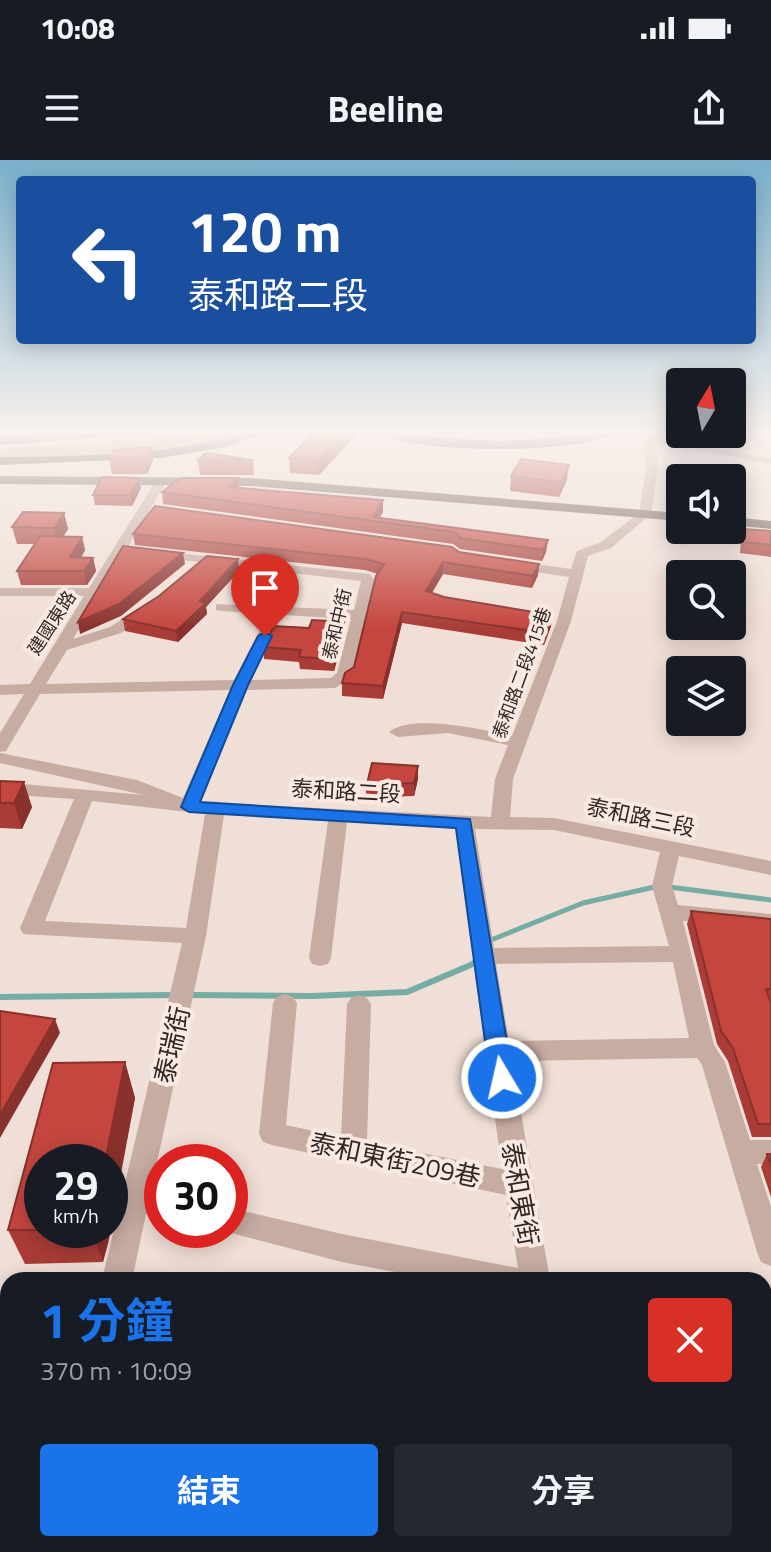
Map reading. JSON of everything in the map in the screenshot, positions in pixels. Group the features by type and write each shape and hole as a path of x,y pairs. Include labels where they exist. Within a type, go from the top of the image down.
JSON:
{"main road":[{"path":"447,499 666,521"},
{"path":"641,517 666,517"},
{"path":"746,522 771,525"},
{"path":"746,530 771,533"}],"street":[{"name":"建國東路","path":"0,747 121,550 152,509 155,499"},
{"path":"641,517 645,499"},
{"name":"泰和路二段415巷","path":"500,823 504,779 582,554 606,545 641,517"},
{"name":"泰和中街","path":"0,690 335,683 345,675 368,581 365,577 121,550"},
{"path":"183,577 205,558"},
{"path":"503,563 575,574"},
{"path":"0,592 96,592"},
{"path":"61,646 87,642 117,630 151,605"},
{"path":"221,607 359,615"},
{"path":"189,807 240,685 277,611"},
{"path":"398,732 448,728 518,742"},
{"name":"泰和路二段","path":"0,758 137,786 189,807"},
{"name":"泰和路二段","path":"0,788 85,794 189,807 500,823"},
{"path":"85,794 31,928 195,936"},
{"name":"泰瑞街","path":"159,1144 216,807"},
{"path":"320,958 338,815"},
{"name":"泰和東街","path":"464,823 534,1272"},
{"name":"泰和路三段","path":"500,823 554,824 771,868"},
{"path":"671,848 662,886 682,954 703,1048 713,1062 743,1152 771,1252"},
{"path":"670,912 771,922"},
{"path":"482,949 682,954"},
{"name":"泰和東街209巷","path":"285,1003 272,1134 518,1185"},
{"path":"354,1151 359,1004"},
{"path":"498,1051 703,1048"},
{"path":"743,1152 771,1152"},
{"name":"泰瑞街","path":"120,1272 144,1216"},
{"path":"248,1225 342,1248 470,1272"}],"building":[{"path":"213,499 383,500 373,517 548,540 543,550 461,538 454,532"},
{"path":"155,506 452,547 459,552 539,564 533,576 443,562 426,591 444,597 552,615 545,633 402,612 383,686 342,683 345,673 354,667 376,576 384,564 365,559 133,534"},
{"path":"23,512 64,513 54,528 12,527"},
{"path":"746,529 771,531 771,545 746,542"},
{"path":"40,536 82,537 70,557 93,558 84,571 17,571"},
{"path":"123,546 183,553 119,604 78,622"},
{"path":"207,556 238,559 200,601 206,603 176,631 123,619 159,596"},
{"path":"312,620 344,622 334,659 299,657 301,650 263,647 274,626 309,628"},
{"path":"372,763 418,766 414,783 385,784 385,790 366,788"},
{"path":"0,781 24,782 14,803 0,803"},
{"path":"691,911 771,919 771,989 766,989 771,1003 771,1124 758,1124 733,1048 721,1031"},
{"path":"0,1011 55,1019 0,1115"},
{"path":"125,1062 109,1144 31,1144 53,1063"},
{"path":"24,1171 24,1230 8,1230"}],"waterway":[{"path":"488,944 491,940 583,903 659,886"},
{"path":"669,887 771,900"},
{"path":"188,995 312,996 407,992 473,964 477,959"},
{"path":"0,997 174,995"}],"route":[{"path":"265,636 240,685 189,807 464,823 502,1078"}]}
